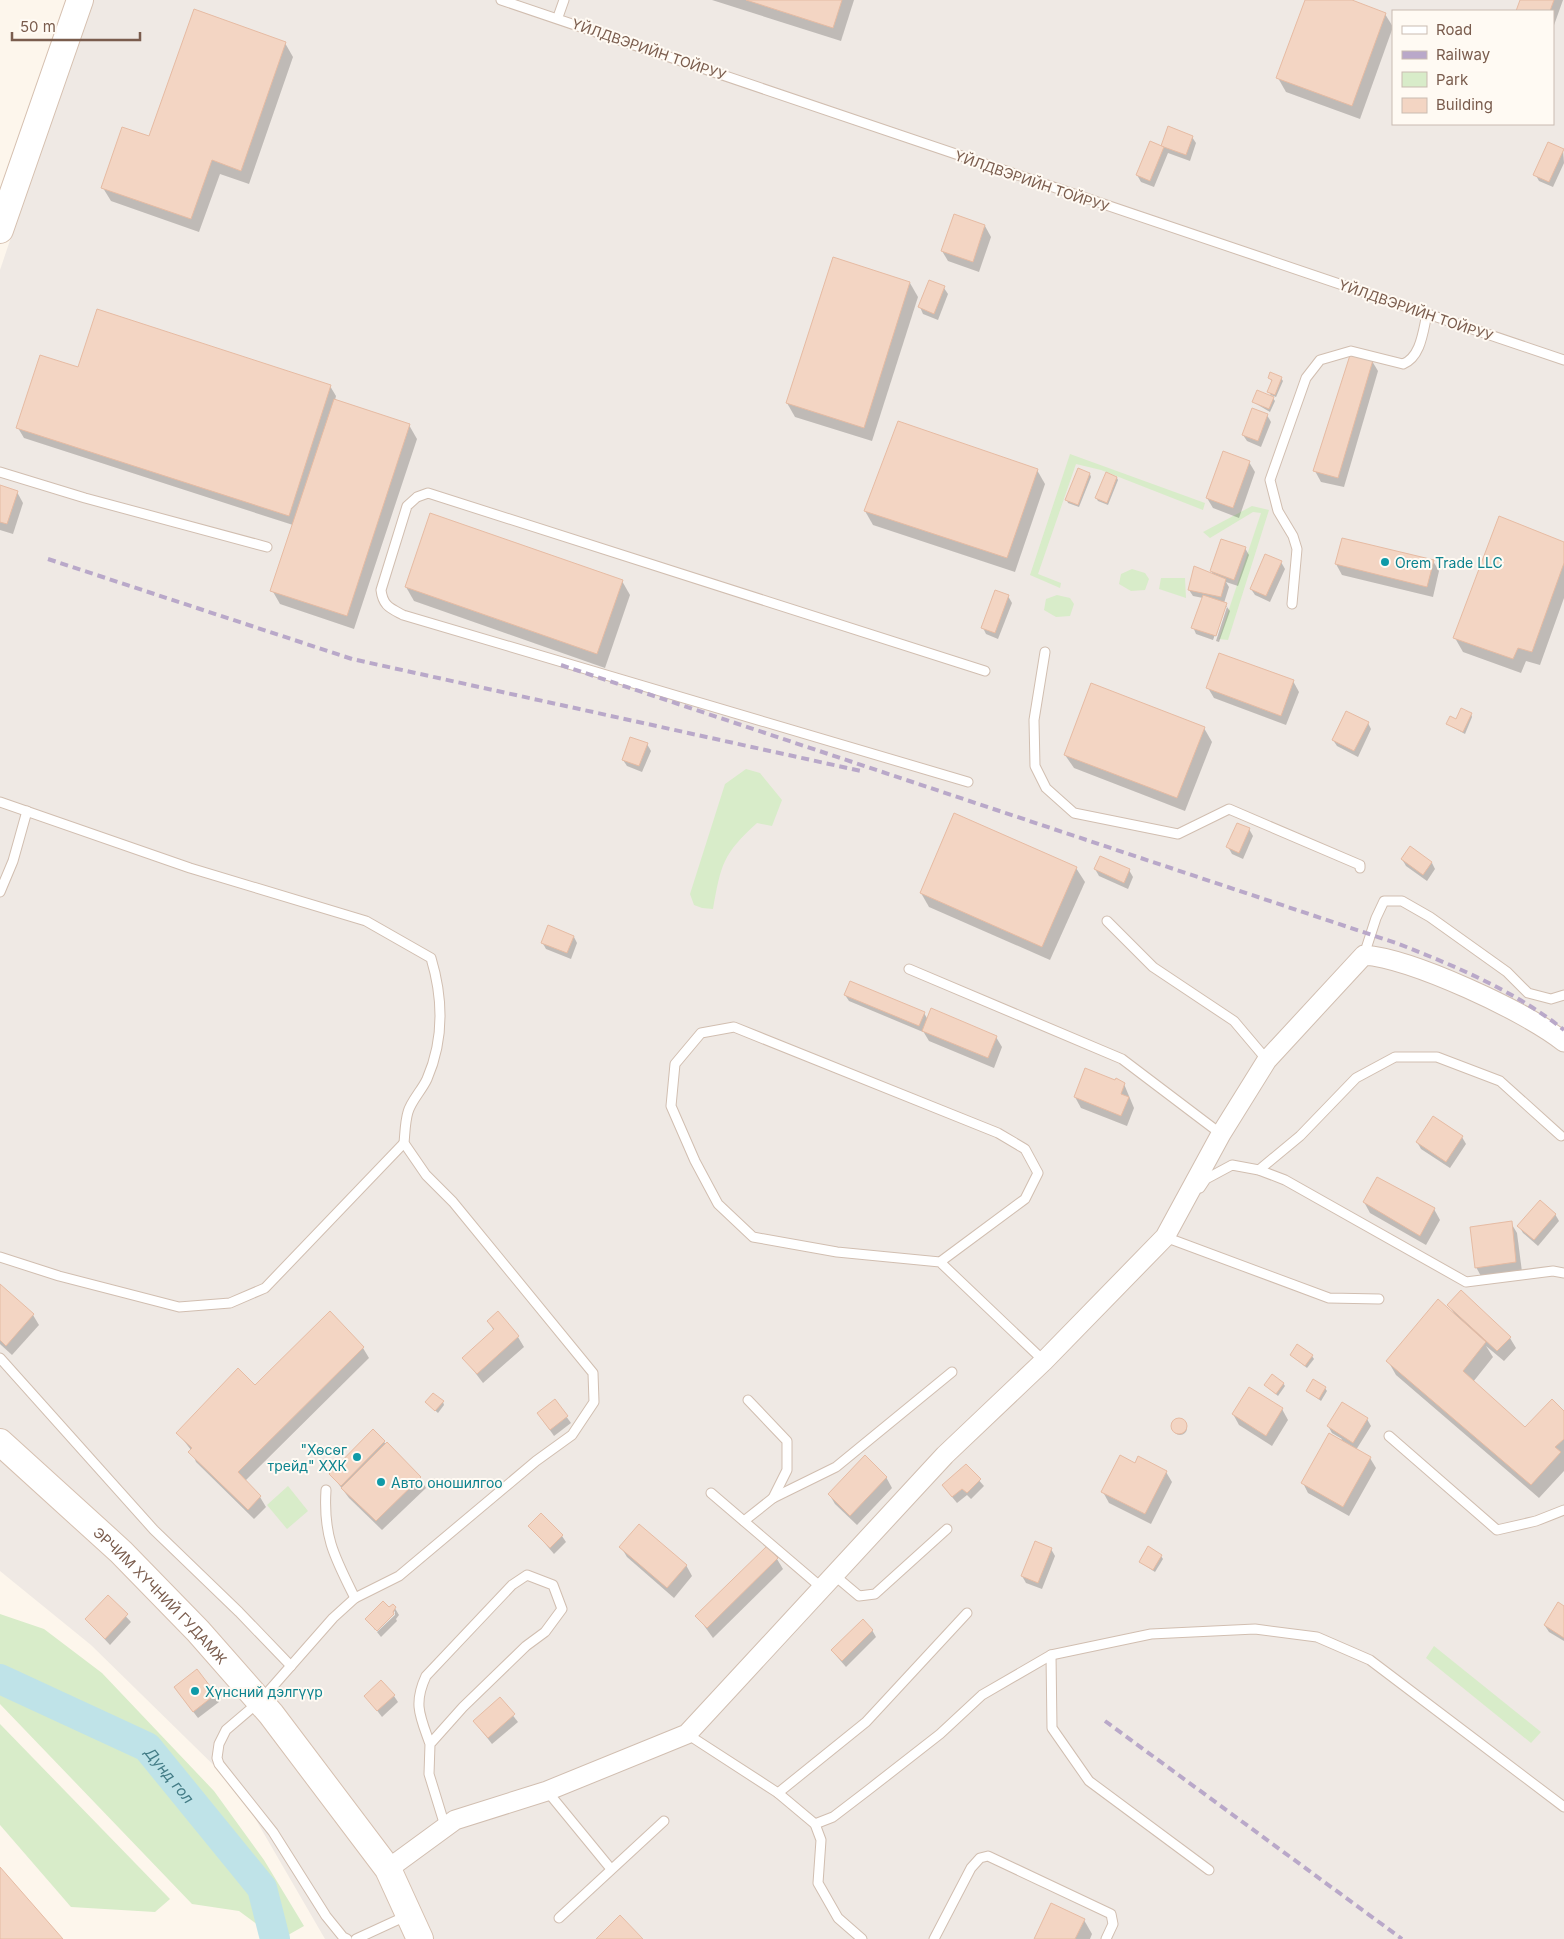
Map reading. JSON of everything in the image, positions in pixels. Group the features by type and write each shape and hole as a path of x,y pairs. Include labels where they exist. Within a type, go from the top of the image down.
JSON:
{"main road":[{"path":"0,230 80,0"},
{"name":"ЭРЧИМ ХҮЧНИЙ ГУДАМЖ","path":"0,1442 121,1552 198,1631 260,1701 388,1870 420,1939"}],"street":[{"path":"388,1870 455,1820 547,1791 687,1734 945,1455 1044,1360 1165,1237 1221,1134 1268,1060 1364,955 1383,957 1457,985 1544,1027 1564,1042"}],"lane":[{"name":"ҮЙЛДВЭРИЙН ТОЙРУУ","path":"501,0 1564,360"},
{"path":"558,18 564,0"},
{"path":"1292,604 1297,549 1293,536 1278,511 1270,480 1306,378 1320,360 1350,351 1403,364 1409,362 1418,349 1427,314"},
{"path":"0,472 85,498 267,546"},
{"path":"968,782 403,615 387,607 382,601 381,590 407,506 417,497 428,493 986,671"},
{"path":"1044,652 1034,720 1035,766 1046,788 1074,813 1178,834 1229,809 1360,865 1360,868"},
{"path":"0,802 190,868 366,921 431,958 439,984 441,1012 438,1042 427,1079 408,1112 404,1143 265,1288 230,1303 179,1307 59,1276 0,1257"},
{"path":"0,892 13,861 27,811"},
{"path":"1364,955 1376,918 1384,901 1402,901 1430,917 1507,972 1528,993 1551,999 1564,995"},
{"path":"1107,921 1152,967 1234,1021 1268,1060"},
{"path":"909,969 1122,1059 1221,1134"},
{"path":"940,1262 1025,1199 1038,1173 1025,1149 998,1133 734,1026 701,1033 675,1064 671,1106 695,1161 718,1204 753,1237 838,1252 940,1262 1044,1360"},
{"path":"1259,1170 1300,1136 1356,1078 1395,1057 1437,1057 1500,1081 1561,1136"},
{"path":"346,1939 326,1916 273,1832 216,1758 219,1744 226,1730 260,1701 355,1598 399,1576 536,1461 572,1435 594,1402 593,1373 459,1210 426,1175 404,1143"},
{"path":"1379,1299 1329,1298 1165,1237 1206,1179 1232,1165 1259,1170 1284,1180 1466,1282 1553,1271 1564,1273"},
{"path":"0,1358 154,1530 239,1612 291,1666"},
{"path":"744,1521 773,1498 836,1467 952,1372"},
{"path":"748,1400 787,1442 787,1470 773,1498"},
{"path":"1388,1436 1496,1530 1536,1521 1564,1510"},
{"path":"326,1490 324,1516 331,1550 355,1598"},
{"path":"711,1493 744,1521 828,1581 859,1596 875,1594 947,1528"},
{"path":"430,1744 463,1707 526,1646 545,1632 562,1609 553,1585 527,1575 512,1585 426,1676 418,1693 418,1711 430,1744 429,1774 445,1826"},
{"path":"778,1793 866,1722 967,1613"},
{"path":"815,1824 833,1817 868,1791 940,1734 982,1695 1051,1655 1151,1634 1255,1629 1317,1637 1370,1660 1564,1807"},
{"path":"1051,1655 1052,1728 1089,1781 1209,1870"},
{"path":"687,1734 778,1793 815,1824 821,1840 818,1884 838,1918 862,1939"},
{"path":"547,1791 612,1869"},
{"path":"559,1918 664,1821"},
{"path":"934,1939 971,1868 980,1858 988,1856 1110,1914 1113,1924 1106,1939"},
{"path":"356,1939 409,1914"}],"shaded area":[{"path":"91,0 1564,0 1564,1939 325,1939 238,1789 91,1645 0,1571 0,270"}],"green space":[{"path":"1070,454 1205,503 1203,510 1101,470 1076,464 1038,574 1061,583 1060,588 1030,575"},
{"path":"1252,506 1269,510 1228,640 1219,639 1261,513 1253,512 1210,538 1203,532"},
{"path":"1132,569 1145,573 1149,579 1145,590 1131,591 1119,584 1121,574"},
{"path":"1161,578 1185,578 1186,598 1159,589"},
{"path":"1057,595 1070,598 1074,604 1070,616 1056,617 1044,610 1046,599"},
{"path":"746,769 760,773 782,800 772,826 757,823 730,852 721,870 713,909 702,908 694,905 690,894 725,784"},
{"path":"288,1486 308,1511 287,1529 267,1505"},
{"path":"0,1614 44,1629 102,1673 214,1791 264,1860 304,1926 281,1939 277,1939 239,1911 192,1904 0,1704"},
{"path":"1434,1646 1541,1732 1531,1743 1426,1658"},
{"path":"0,1724 170,1899 155,1912 71,1907 0,1825"}],"building":[{"path":"746,0 842,0 833,28"},
{"path":"1305,0 1352,0 1386,13 1352,106 1276,78"},
{"path":"1520,0 1554,0 1550,10 1516,10"},
{"path":"194,9 286,42 241,171 212,160 191,219 101,188 122,127 149,136"},
{"path":"1168,126 1193,136 1186,155 1161,146"},
{"path":"1150,141 1164,147 1150,181 1136,175"},
{"path":"1548,142 1564,149 1549,182 1533,175"},
{"path":"954,214 985,225 973,262 941,251"},
{"path":"833,257 910,282 864,428 786,403"},
{"path":"929,280 945,286 934,314 918,307"},
{"path":"97,309 331,385 289,516 16,428 40,355 78,367"},
{"path":"1351,352 1373,360 1338,478 1313,471"},
{"path":"1270,372 1282,377 1275,395 1267,392 1272,380 1268,378"},
{"path":"1257,390 1274,397 1269,409 1252,402"},
{"path":"334,399 410,424 347,616 270,591"},
{"path":"1252,408 1268,414 1258,441 1242,435"},
{"path":"898,421 1038,469 1007,558 864,511"},
{"path":"1223,451 1250,461 1233,508 1206,498"},
{"path":"1078,468 1090,473 1078,505 1065,500"},
{"path":"1106,472 1117,477 1107,503 1095,498"},
{"path":"0,485 18,491 7,524 0,522"},
{"path":"430,513 623,580 597,654 405,587"},
{"path":"1499,516 1564,542 1564,563 1532,652 1518,648 1513,659 1453,638"},
{"name":"Orem Trade LLC","path":"1342,538 1434,560 1427,587 1335,564"},
{"path":"1221,539 1246,547 1234,580 1210,571"},
{"path":"1265,554 1282,561 1266,596 1250,589"},
{"path":"1194,566 1226,579 1221,597 1188,590"},
{"path":"995,590 1009,595 995,633 981,628"},
{"path":"1203,595 1227,603 1216,636 1191,628"},
{"path":"1219,653 1294,680 1281,716 1206,688"},
{"path":"1091,683 1205,727 1177,798 1064,755"},
{"path":"1461,708 1472,713 1463,732 1446,724 1450,716 1456,719"},
{"path":"1346,711 1369,722 1354,751 1332,740"},
{"path":"630,737 648,743 639,766 622,760"},
{"path":"954,813 1077,867 1042,947 920,893"},
{"path":"1237,823 1250,828 1239,853 1226,847"},
{"path":"1410,846 1432,862 1423,875 1401,859"},
{"path":"1100,856 1130,869 1124,883 1094,869"},
{"path":"548,925 574,936 567,953 541,943"},
{"path":"850,981 925,1012 919,1026 844,995"},
{"path":"931,1008 997,1036 988,1058 922,1031"},
{"path":"1085,1068 1115,1080 1116,1078 1125,1083 1121,1094 1129,1097 1121,1116 1074,1097"},
{"path":"1433,1116 1463,1136 1446,1162 1416,1142"},
{"path":"1377,1177 1435,1208 1420,1236 1363,1202"},
{"path":"1540,1200 1556,1214 1534,1240 1517,1226"},
{"path":"1512,1221 1516,1262 1475,1268 1470,1227"},
{"path":"0,1284 34,1314 6,1346 0,1340"},
{"path":"1461,1290 1511,1337 1497,1351 1447,1305"},
{"path":"1438,1299 1486,1342 1463,1371 1525,1427 1552,1399 1564,1411 1564,1439 1555,1447 1561,1452 1531,1485 1386,1361"},
{"path":"330,1311 364,1347 238,1472 261,1496 248,1510 188,1452 192,1448 176,1433 238,1368 255,1385"},
{"path":"498,1311 519,1336 477,1374 462,1358 494,1329 487,1321"},
{"path":"1297,1344 1313,1355 1305,1366 1290,1355"},
{"path":"1272,1374 1284,1383 1276,1394 1264,1385"},
{"path":"1313,1379 1326,1387 1319,1399 1306,1391"},
{"path":"1249,1387 1283,1408 1266,1436 1232,1414"},
{"path":"433,1393 444,1401 435,1411 425,1402"},
{"path":"555,1399 568,1416 550,1430 537,1413"},
{"path":"1342,1402 1368,1418 1353,1443 1327,1426"},
{"path":"1179,1418 1187,1426 1179,1434 1171,1426"},
{"name":"\"Хөсөг трейд\" ХХК","path":"373,1429 385,1441 341,1486 329,1474"},
{"path":"1329,1433 1371,1457 1343,1507 1301,1483"},
{"name":"Авто оношилгоо","path":"387,1442 421,1477 376,1521 341,1488"},
{"path":"865,1455 887,1477 850,1516 828,1494"},
{"path":"1120,1455 1135,1463 1138,1456 1167,1471 1145,1514 1101,1492"},
{"path":"966,1464 981,1479 967,1493 962,1489 952,1497 942,1485"},
{"path":"541,1513 563,1535 550,1548 528,1526"},
{"path":"639,1524 687,1565 667,1588 619,1547"},
{"path":"1035,1541 1052,1548 1038,1583 1021,1576"},
{"path":"767,1546 778,1558 707,1628 695,1616"},
{"path":"1148,1546 1162,1555 1153,1570 1139,1562"},
{"path":"108,1595 128,1614 105,1639 85,1619"},
{"path":"383,1601 389,1607 393,1604 396,1607 393,1612 394,1614 377,1631 365,1619"},
{"path":"1558,1602 1564,1606 1564,1638 1544,1625"},
{"path":"863,1619 873,1630 842,1661 831,1650"},
{"name":"Хүнсний дэлгүүр","path":"197,1669 216,1694 193,1712 174,1687"},
{"path":"381,1680 395,1695 377,1711 364,1696"},
{"path":"500,1697 515,1714 488,1738 473,1721"},
{"path":"0,1867 63,1939 0,1939"},
{"path":"1051,1903 1085,1919 1075,1939 1034,1939"},
{"path":"620,1915 643,1939 596,1939"}],"waterway":[{"name":"Дунд гол","path":"0,1679 147,1747 262,1888 275,1939"}],"railway":[{"path":"48,559 352,659 861,771"},
{"path":"561,665 1399,944 1485,981 1526,1003 1564,1030"},
{"path":"1105,1721 1402,1939"}],"place":[{"name":"Orem Trade LLC","path":"1385,562"},
{"name":"\"Хөсөг трейд\" ХХК","path":"357,1457"},
{"name":"Авто оношилгоо","path":"381,1482"},
{"name":"Хүнсний дэлгүүр","path":"195,1691"}]}
